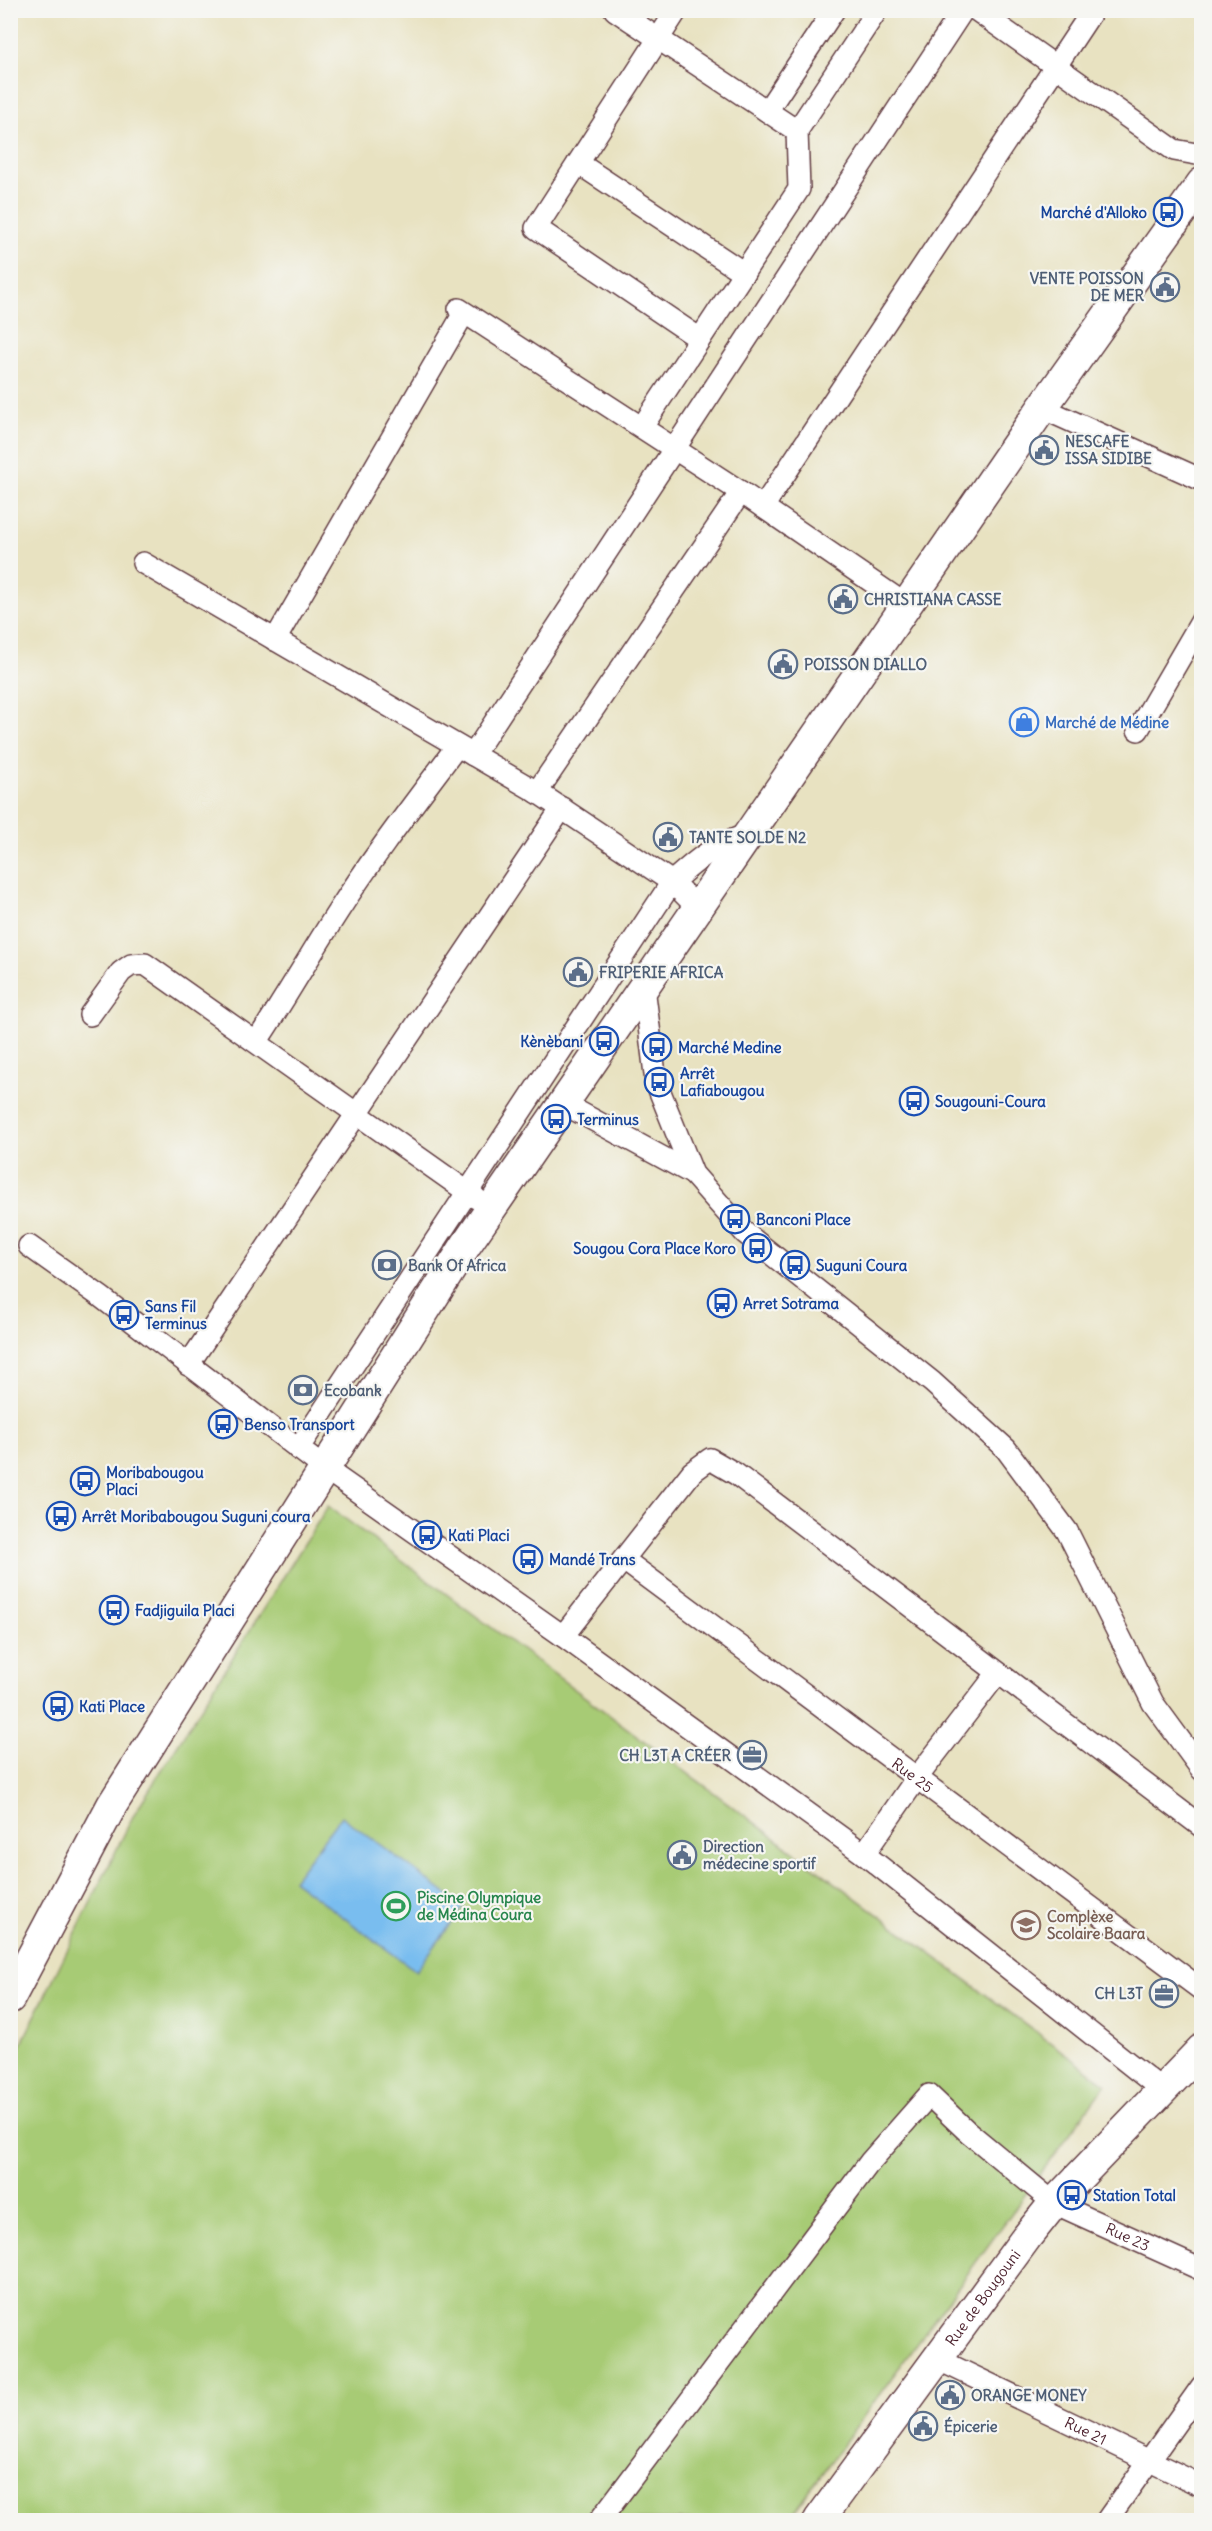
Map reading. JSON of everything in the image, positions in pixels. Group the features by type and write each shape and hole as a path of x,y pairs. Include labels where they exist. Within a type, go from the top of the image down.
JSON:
{"street":[{"path":"615,10 797,132"},
{"path":"677,10 536,228 700,339"},
{"path":"767,111 834,10"},
{"path":"642,428 800,189 797,132 877,10"},
{"path":"257,1041 311,958 338,911 465,750 674,447 963,10"},
{"path":"976,10 1174,150 1202,155"},
{"path":"764,507 1093,10"},
{"path":"578,163 744,273"},
{"path":"10,1998 112,1805 466,1245 1042,408 1202,183"},
{"path":"275,640 462,311 674,447 906,605"},
{"path":"1042,408 1202,480"},
{"path":"537,792 741,492"},
{"path":"143,563 537,792 672,882 698,908"},
{"path":"1138,730 1202,620"},
{"path":"188,1365 562,808"},
{"path":"298,1449 466,1191 672,882 720,844 749,834"},
{"path":"90,1015 121,972 130,965 145,964 492,1209"},
{"path":"644,987 656,1082 693,1174 745,1233 932,1382 1006,1449 1067,1531 1153,1703 1202,1770"},
{"path":"564,1104 693,1174"},
{"path":"29,1246 324,1468 563,1636 864,1854 1161,2089"},
{"path":"563,1636 692,1472 710,1459 736,1474 997,1674 1202,1827"},
{"name":"Rue 25","path":"624,1560 1202,1990"},
{"path":"864,1854 916,1779 997,1674"},
{"name":"Rue de Bougouni","path":"819,2520 1054,2203 1161,2089 1202,2049"},
{"name":"Rue 23","path":"600,2520 870,2163 929,2095 967,2131 1054,2203 1202,2270"},
{"name":"Rue 21","path":"937,2359 1202,2486"},
{"path":"1107,2520 1202,2386"}],"green space":[{"path":"328,1506 1106,2084 788,2520 11,2520 11,2065 134,1814"}],"water":[{"path":"341,1816 464,1907 416,1971 293,1880"}],"place":[{"name":"Marché d'Alloko","path":"1168,212"},
{"name":"VENTE POISSON DE MER","path":"1165,287"},
{"name":"NESCAFE ISSA SIDIBE","path":"1044,450"},
{"name":"CHRISTIANA CASSE","path":"843,599"},
{"name":"POISSON DIALLO","path":"783,664"},
{"name":"Marché de Médine","path":"1024,722"},
{"name":"TANTE SOLDE N2","path":"668,837"},
{"name":"FRIPERIE AFRICA","path":"578,972"},
{"name":"Kènèbani","path":"604,1041"},
{"name":"Marché Medine","path":"657,1047"},
{"name":"Arrêt Lafiabougou","path":"659,1082"},
{"name":"Sougouni-Coura","path":"914,1101"},
{"name":"Terminus","path":"556,1119"},
{"name":"Banconi Place","path":"735,1219"},
{"name":"Sougou Cora Place Koro","path":"757,1248"},
{"name":"Bank Of Africa","path":"387,1265"},
{"name":"Suguni Coura","path":"795,1265"},
{"name":"Arret Sotrama","path":"722,1303"},
{"name":"Sans Fil Terminus","path":"124,1315"},
{"name":"Ecobank","path":"303,1390"},
{"name":"Benso Transport","path":"223,1424"},
{"name":"Moribabougou Placi","path":"85,1481"},
{"name":"Arrêt Moribabougou Suguni coura","path":"61,1516"},
{"name":"Kati Placi","path":"427,1535"},
{"name":"Mandé Trans","path":"528,1559"},
{"name":"Fadjiguila Placi","path":"114,1610"},
{"name":"Kati Place","path":"58,1706"},
{"name":"CH L3T A CRÉER","path":"752,1755"},
{"name":"Direction médecine sportif","path":"682,1855"},
{"name":"Piscine Olympique de Médina Coura","path":"396,1906"},
{"name":"Complèxe Scolaire Baara","path":"1026,1925"},
{"name":"CH L3T","path":"1164,1993"},
{"name":"Station Total","path":"1072,2195"},
{"name":"ORANGE MONEY","path":"950,2395"},
{"name":"Épicerie","path":"923,2426"}]}
